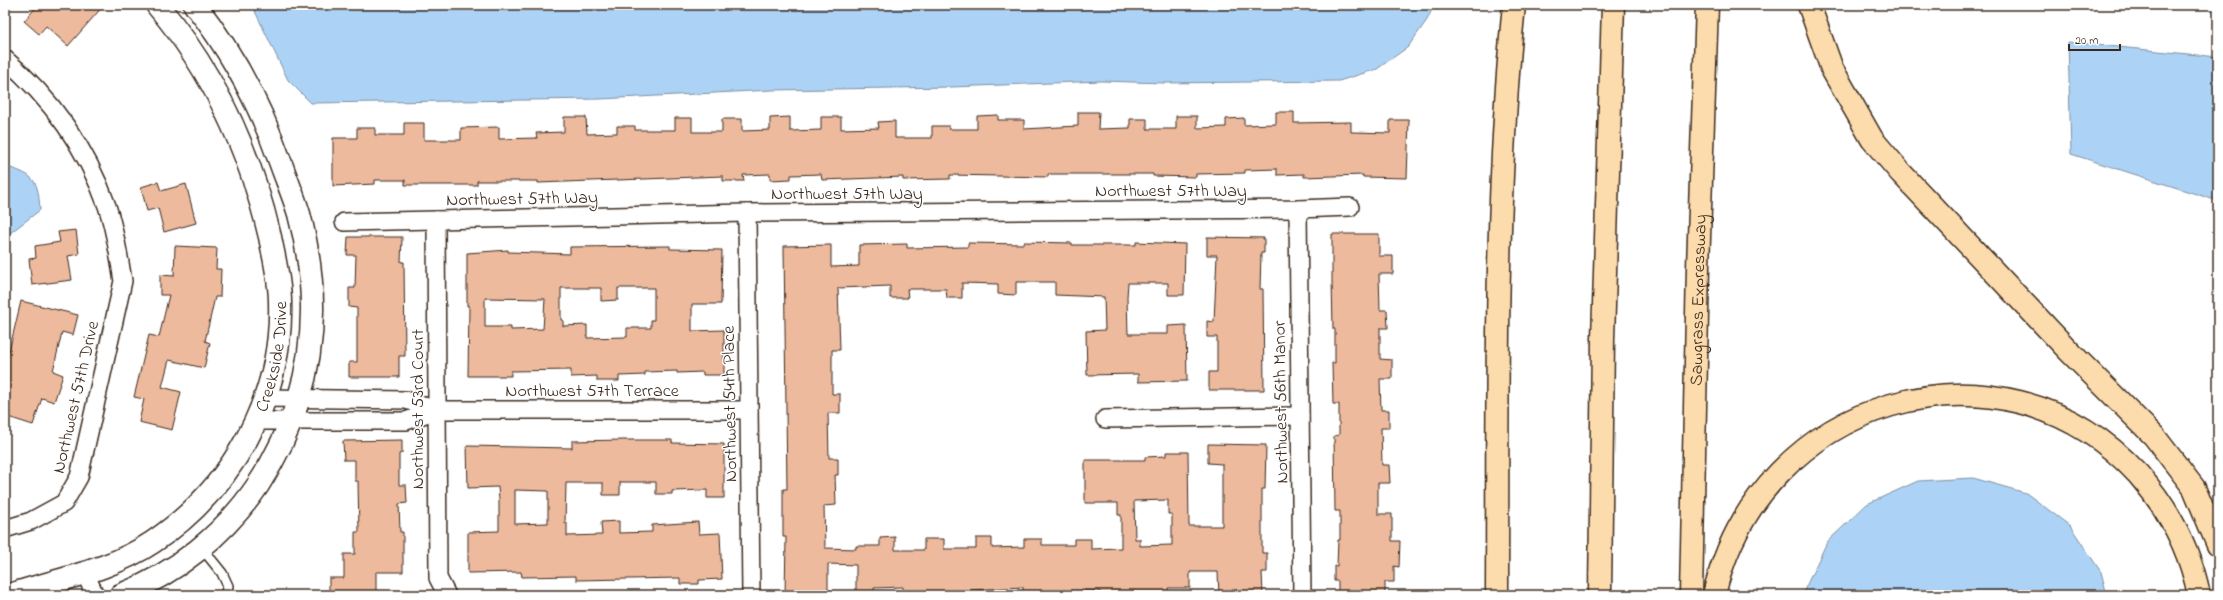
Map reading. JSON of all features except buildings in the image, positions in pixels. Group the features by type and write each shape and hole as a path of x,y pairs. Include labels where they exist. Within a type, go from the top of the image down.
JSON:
{"highway":[{"path":"1497,595 1500,218 1504,112 1514,5"},
{"path":"1600,595 1603,340 1613,5"},
{"name":"Sawgrass Expressway","path":"1691,595 1700,183 1707,5"},
{"path":"1809,5 1832,69 1872,139 1906,179 2069,351 2154,436 2194,488 2218,545"},
{"path":"1714,595 1726,556 1753,504 1777,475 1808,446 1842,424 1878,408 1909,400 1958,395 1989,397 2040,409 2074,424 2106,444 2146,482 2168,513 2178,531 2191,562 2199,595"}],"street":[{"name":"Creekside Drive","path":"10,595 84,573 124,559 152,543 176,525 201,503 224,477 241,450 256,421 264,398 278,340 280,301 275,260 263,208 244,152 226,107 199,61 157,5"},
{"name":"Creekside Drive","path":"121,595 169,572 201,547 228,522 249,497 269,466 292,421 300,399 308,363 312,326 311,289 308,260 299,213 263,117 227,49 195,5"},
{"name":"Northwest 57th Drive","path":"5,59 27,78 57,113 88,161 107,207 118,252 123,281 79,477 64,504 32,521 5,529"},
{"name":"Northwest 57th Way","path":"344,222 747,213 1298,209 1350,207"},
{"name":"Northwest 56th Manor","path":"1298,209 1302,595"},
{"name":"Northwest 54th Place","path":"747,213 751,595"},
{"name":"Northwest 53rd Court","path":"436,220 438,578 447,595"},
{"name":"Northwest 57th Terrace","path":"264,398 406,400 436,410 749,410"},
{"name":"Northwest 57th Terrace","path":"256,421 406,421 436,410"},
{"path":"1105,418 1300,416"},
{"path":"84,573 95,595"}],"lane":[{"path":"201,547 222,573 228,586 225,595"}],"water":[{"path":"252,5 1434,5 1427,20 1408,47 1377,69 1339,81 1164,83 1101,81 952,87 772,90 600,99 311,103 288,80"},
{"path":"2068,42 2218,57 2218,201 2071,154"},
{"path":"8,167 25,173 34,181 38,192 40,210 5,237 5,170"},
{"path":"1973,478 2026,493 2070,526 2101,572 2107,595 1802,595 1827,542 1867,504 1918,481"}]}
